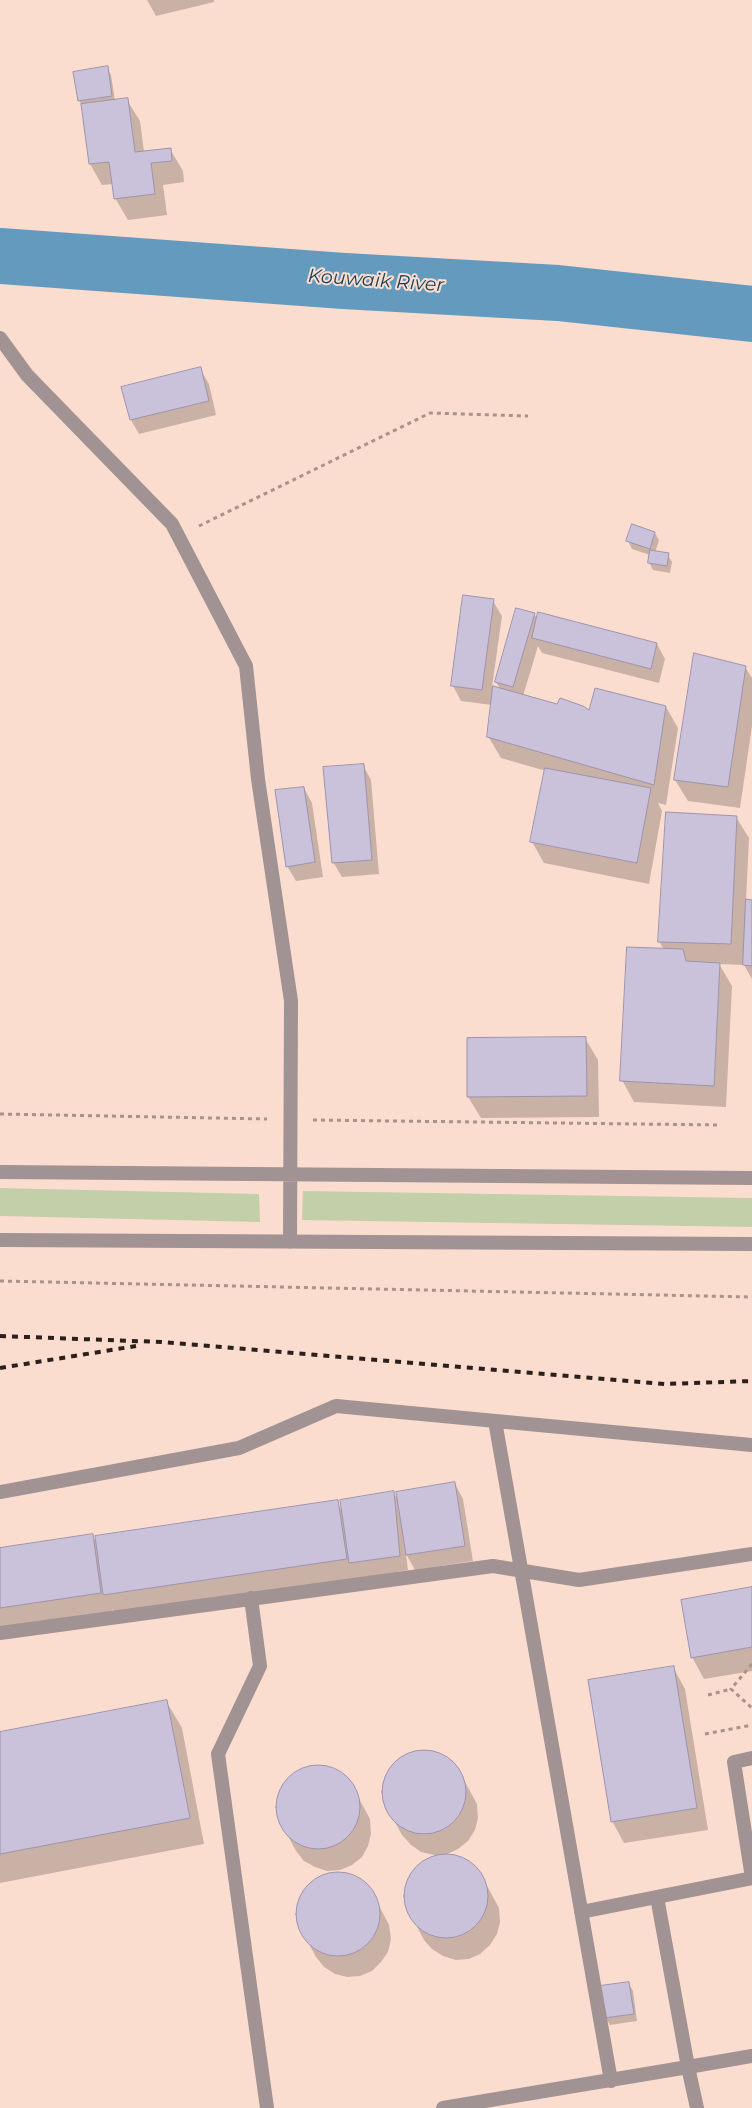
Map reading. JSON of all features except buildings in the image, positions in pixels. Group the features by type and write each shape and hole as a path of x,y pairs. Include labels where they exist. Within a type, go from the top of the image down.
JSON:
{"street":[{"path":"0,338 27,374 172,524 246,666 258,779 291,1001 289,1120 290,1242"},
{"path":"0,1172 752,1178"},
{"path":"0,1240 752,1244"},
{"path":"0,1492 239,1448 336,1406 752,1445"},
{"path":"496,1420 611,2081"},
{"path":"0,1632 493,1566 579,1580 752,1554"},
{"path":"251,1598 260,1666 218,1754 267,2108"},
{"path":"581,1912 752,1878 734,1762 752,1758"},
{"path":"657,1897 696,2108"},
{"path":"443,2108 752,2056"}],"path":[{"path":"178,536 430,413 528,416"},
{"path":"0,1114 720,1126"},
{"path":"0,1281 752,1297"},
{"path":"708,1695 731,1689 752,1664"},
{"path":"731,1689 752,1708"},
{"path":"706,1734 752,1725"}],"green space":[{"path":"0,1188 259,1194 260,1222 0,1216"},
{"path":"303,1191 752,1198 752,1227 302,1220"}],"waterway":[{"name":"Kouwaik River","path":"0,256 344,281 558,293 752,314"}],"railway":[{"path":"0,1336 161,1342 665,1384 752,1381"},
{"path":"0,1368 136,1346"}]}
